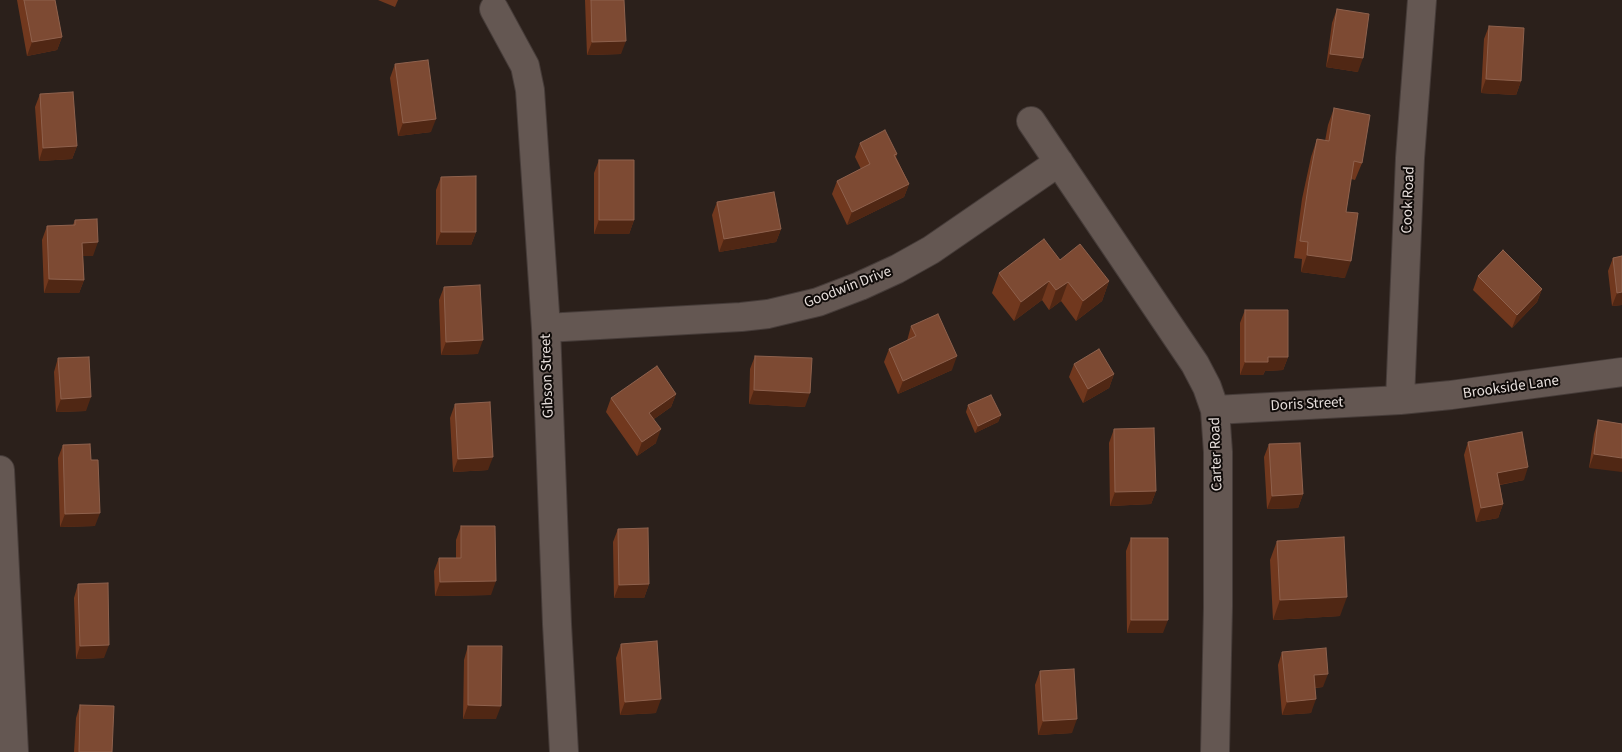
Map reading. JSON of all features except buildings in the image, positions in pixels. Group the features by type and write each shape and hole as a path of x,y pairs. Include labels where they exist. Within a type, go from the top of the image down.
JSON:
{"street":[{"name":"Cook Road","path":"1400,400 1410,158 1422,0"},
{"name":"Gibson Street","path":"494,9 522,60 528,78 546,328 557,624 564,752"},
{"name":"Carter Road","path":"1031,121 1194,364 1207,387 1215,410 1218,452 1218,607 1215,752"},
{"name":"Goodwin Drive","path":"546,328 741,317 768,314 818,302 897,270 931,250 1059,162"},
{"name":"Brookside Lane","path":"1400,400 1504,389 1622,372"},
{"name":"Doris Street","path":"1215,410 1400,400"},
{"path":"0,470 14,752"}]}
